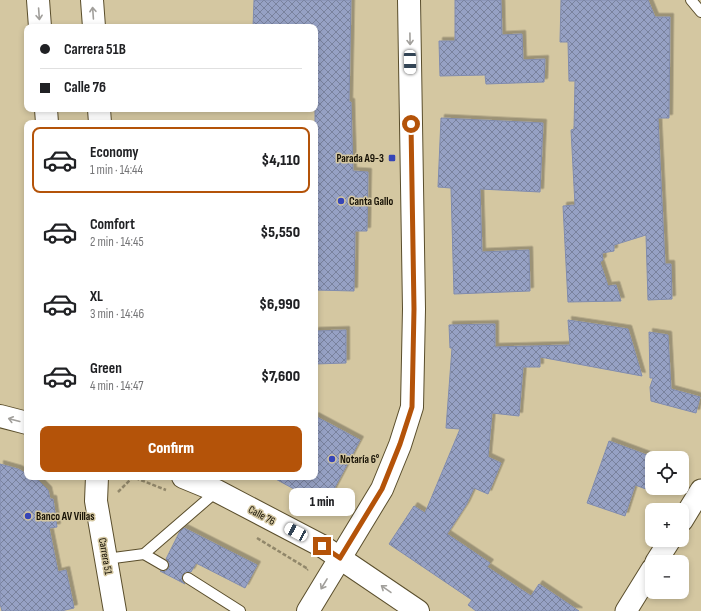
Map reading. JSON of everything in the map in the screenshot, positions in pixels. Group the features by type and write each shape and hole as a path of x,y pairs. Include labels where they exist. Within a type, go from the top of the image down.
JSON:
{"main road":[{"path":"38,0 40,24"},
{"path":"92,0 94,24"},
{"path":"308,611 382,489 400,444 412,407 414,309 409,0"},
{"path":"0,416 24,422"},
{"name":"Carrera 51","path":"97,480 96,501 115,611"},
{"name":"Calle 76","path":"190,480 217,491 322,546 418,611"}],"street":[{"path":"689,510 701,490"},
{"path":"626,611 645,580"}],"lane":[{"path":"691,0 701,12"},
{"path":"106,559 144,554 217,491"},
{"path":"144,554 163,564"},
{"path":"188,578 240,611"}],"building":[{"path":"254,0 351,0 349,102 351,102 353,171 368,172 367,231 355,231 354,291 318,290 318,120 315,120 315,112 318,112 318,24 253,24"},
{"path":"455,0 501,0 502,35 522,34 523,60 545,59 544,82 486,84 485,75 440,76 439,41 455,41"},
{"path":"561,0 648,0 655,17 670,17 669,118 658,118 665,264 671,264 672,299 648,300 646,235 614,245 614,251 602,253 603,260 600,262 608,286 616,285 621,301 568,302 563,206 575,205 571,130 574,129 575,81 569,81 568,42 560,42"},
{"path":"441,118 543,123 540,192 480,189 482,252 529,250 530,291 454,294 451,188 438,187"},
{"path":"568,320 628,329 642,376 540,357 540,367 523,367 519,416 492,413 488,457 501,463 488,494 474,488 466,505 447,534 490,563 487,567 531,596 539,584 579,611 476,611 468,605 472,600 389,544 414,506 425,513 460,429 446,428 452,348 450,348 449,325 495,324 495,347 570,345"},
{"path":"346,330 346,363 318,364 318,331"},
{"path":"649,332 668,335 671,389 700,397 696,413 651,401 650,387 653,378 650,378"},
{"name":"Notaría 6°","path":"318,418 360,440 325,506 277,480 318,480"},
{"path":"609,441 645,454 645,489 635,485 625,516 587,503"},
{"path":"0,464 24,472 24,480 39,481 48,490 50,499 53,499 57,527 49,528 58,572 66,570 74,608 61,611 2,611 0,604"},
{"path":"184,528 257,565 245,588 196,563 191,572 185,572 182,575 182,581 185,584 160,571 166,571 169,568 169,562 166,559 180,531"}],"place":[{"name":"Parada A9-3","path":"392,158"},
{"name":"Canta Gallo","path":"341,201"},
{"name":"Notaría 6°","path":"332,459"},
{"name":"Banco AV Villas","path":"28,516"}],"route":[{"path":"322,546 340,558 382,489 400,444 412,407 414,309 411,124"}]}
